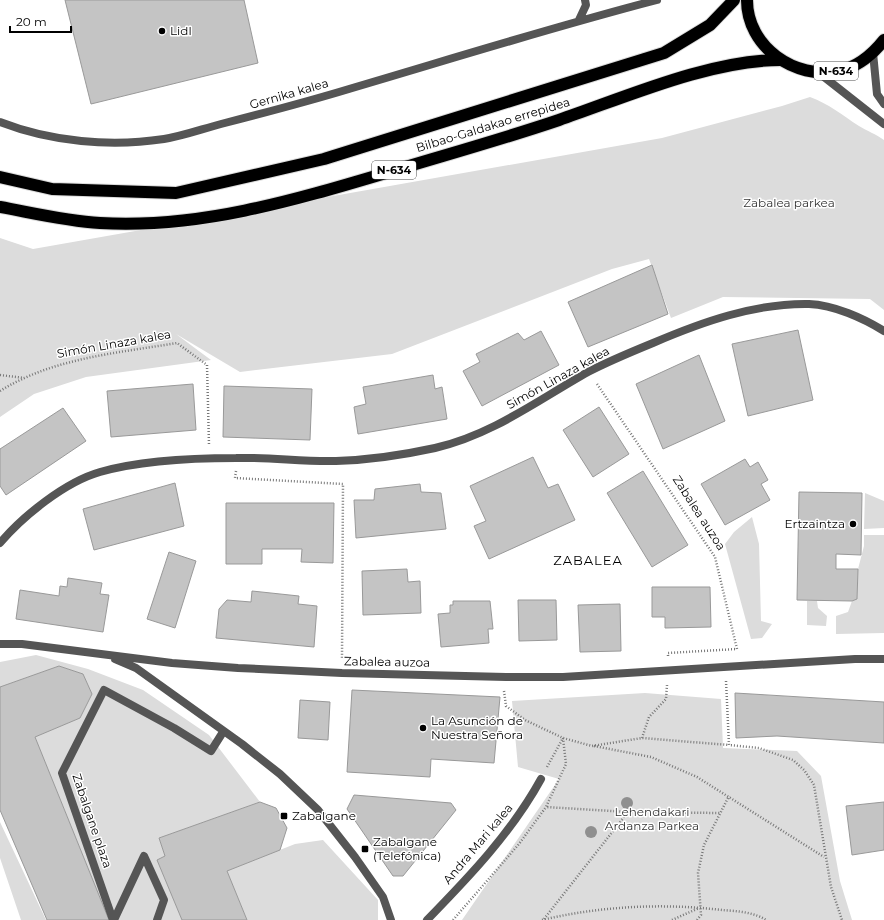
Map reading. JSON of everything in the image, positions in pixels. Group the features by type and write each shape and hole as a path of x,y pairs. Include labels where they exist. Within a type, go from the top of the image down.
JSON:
{"highway":[{"name":"Bilbao-Galdakao errepidea","path":"0,177 52,189 176,193 324,159 664,53 710,25 734,0"},
{"name":"Bilbao-Galdakao errepidea","path":"747,0 753,28 764,46 780,60 798,69 819,73 839,71 857,64 873,53 884,40"},
{"name":"Bilbao-Galdakao errepidea","path":"0,207 100,223 187,221 235,213 302,198 532,129 694,74 756,60 780,60"}],"street":[{"path":"579,20 586,5 585,0"},
{"name":"Gernika kalea","path":"0,122 14,127 66,139 112,142 165,139 286,108 579,20 656,0"},
{"path":"873,53 877,94 884,104"},
{"path":"819,73 884,124"},
{"name":"Simón Linaza kalea","path":"0,543 15,526 58,492 97,472 141,463 236,458 336,461 384,458 438,447 477,434 511,418 589,372 617,358 700,324 766,307 811,304 853,314 884,331"},
{"path":"0,644 22,644 105,656 136,668 223,732 242,744 280,774 318,810 383,897 391,920"},
{"name":"Zabalea auzoa","path":"105,656 172,663 342,673 563,677 855,659 884,659"},
{"name":"Zabalgane plaza","path":"114,920 62,773 104,690 174,728 211,751 223,732"},
{"name":"Andra Mari kalea","path":"427,920 466,879 510,827 541,779"},
{"name":"Zabalgane plaza","path":"114,920 144,856 164,900 157,920"}],"path":[{"name":"Simón Linaza kalea","path":"0,391 25,378 65,362 177,343 207,365 209,445 216,445"},
{"name":"Zabalea auzoa","path":"589,372 715,557 737,649 668,653 668,670"},
{"path":"0,375 25,378"},
{"path":"236,458 235,478 343,484 342,673"},
{"path":"725,667 729,745"},
{"path":"642,738 649,717 666,699 668,670"},
{"path":"506,706 525,720 563,738 592,746 651,757 697,777 825,858"},
{"path":"541,779 563,738"},
{"path":"454,920 519,844 546,807 566,764 563,738"},
{"path":"592,746 642,738 759,748 793,760 804,770 814,785 831,887 842,920"},
{"path":"696,920 701,915 698,873 704,844 729,796"},
{"path":"546,807 628,812 720,813"},
{"path":"543,920 628,812"},
{"path":"543,920 621,907 672,905 741,912 766,920"},
{"path":"672,920 700,907"}],"green space":[{"name":"Zabalea parkea","path":"810,97 829,106 859,126 884,140 884,310 870,299 723,297 671,318 649,259 612,269 392,354 240,372 176,334 211,360 86,377 34,394 0,417 0,238 33,249 662,138"},
{"path":"865,493 884,501 884,528 864,529"},
{"path":"752,517 759,544 761,621 772,624 762,638 751,639 725,544 734,532"},
{"path":"864,535 884,535 884,633 836,634 836,616 848,612 852,601 857,599 858,569 864,546"},
{"path":"807,601 817,601 818,608 827,616 826,626 807,625"},
{"path":"36,655 88,669 143,690 209,735 260,802 159,838 165,856 157,860 182,920 109,920 35,737 80,718 92,694 83,674 59,666 0,687 0,662"},
{"name":"Lehendakari Ardanza Parkea","path":"645,693 721,699 723,748 797,751 821,776 840,881 852,920 462,920 559,779 518,767 512,701"},
{"path":"0,822 46,920 21,920 0,858"},
{"path":"323,840 378,900 378,920 247,920 227,871 295,844"}],"building":[{"name":"Lidl","path":"65,0 244,0 258,63 91,104"},
{"path":"652,265 668,314 588,347 568,302"},
{"path":"798,330 813,400 748,416 732,344"},
{"path":"541,331 559,365 482,406 463,371 480,362 476,354 518,333 524,340"},
{"path":"699,355 725,421 663,449 636,384"},
{"path":"433,375 435,389 442,387 447,419 358,434 354,407 366,404 363,387"},
{"path":"193,384 196,430 111,437 107,391"},
{"path":"224,386 312,389 310,440 223,437"},
{"path":"599,407 629,454 593,477 563,430"},
{"path":"63,408 86,441 6,495 0,486 0,449"},
{"path":"533,457 548,488 558,484 575,520 489,559 474,526 486,521 470,486"},
{"path":"745,459 750,467 758,462 768,480 761,484 770,500 725,525 701,484"},
{"path":"643,471 688,545 652,567 607,493"},
{"path":"175,483 184,526 94,550 83,509"},
{"path":"420,484 421,492 441,493 446,529 356,538 354,500 374,500 375,489"},
{"path":"799,492 862,493 861,555 836,554 836,569 858,569 857,599 852,601 797,600"},
{"path":"226,503 334,503 333,563 301,562 302,549 262,549 262,564 226,564"},
{"path":"169,552 196,561 175,628 147,619"},
{"path":"407,569 408,582 420,581 421,613 363,615 362,571"},
{"path":"68,578 102,583 100,594 109,595 103,632 16,619 20,590 59,596 60,586 67,587"},
{"path":"652,587 710,587 711,627 665,628 665,617 652,617"},
{"path":"252,591 299,596 298,604 317,606 314,647 216,638 219,609 227,600 251,602"},
{"path":"518,600 556,600 557,640 519,641"},
{"path":"453,601 490,601 493,629 488,629 489,643 441,647 438,614 450,613 450,605 453,605"},
{"path":"620,604 621,651 580,652 578,605"},
{"path":"59,666 83,674 92,694 80,718 35,737 109,920 47,920 0,810 0,687"},
{"name":"La Asunción de Nuestra Señora","path":"352,690 500,697 494,763 431,759 430,777 347,772"},
{"path":"735,693 884,702 884,743 777,736 736,738"},
{"path":"300,700 330,702 328,740 298,738"},
{"path":"354,795 451,803 456,810 403,876 393,876 347,809"},
{"path":"260,802 276,808 287,828 280,850 227,871 247,920 182,920 157,860 165,856 159,838"},
{"path":"884,802 884,850 852,855 846,806"}],"place":[{"name":"Lidl","path":"162,31"},
{"name":"Ertzaintza","path":"853,524"},
{"name":"La Asunción de Nuestra Señora","path":"423,728"},
{"name":"Zabalgane","path":"284,816"},
{"name":"Zabalgane (Telefónica)","path":"365,849"}],"district":[{"name":"ZABALEA","path":"588,560"}]}
